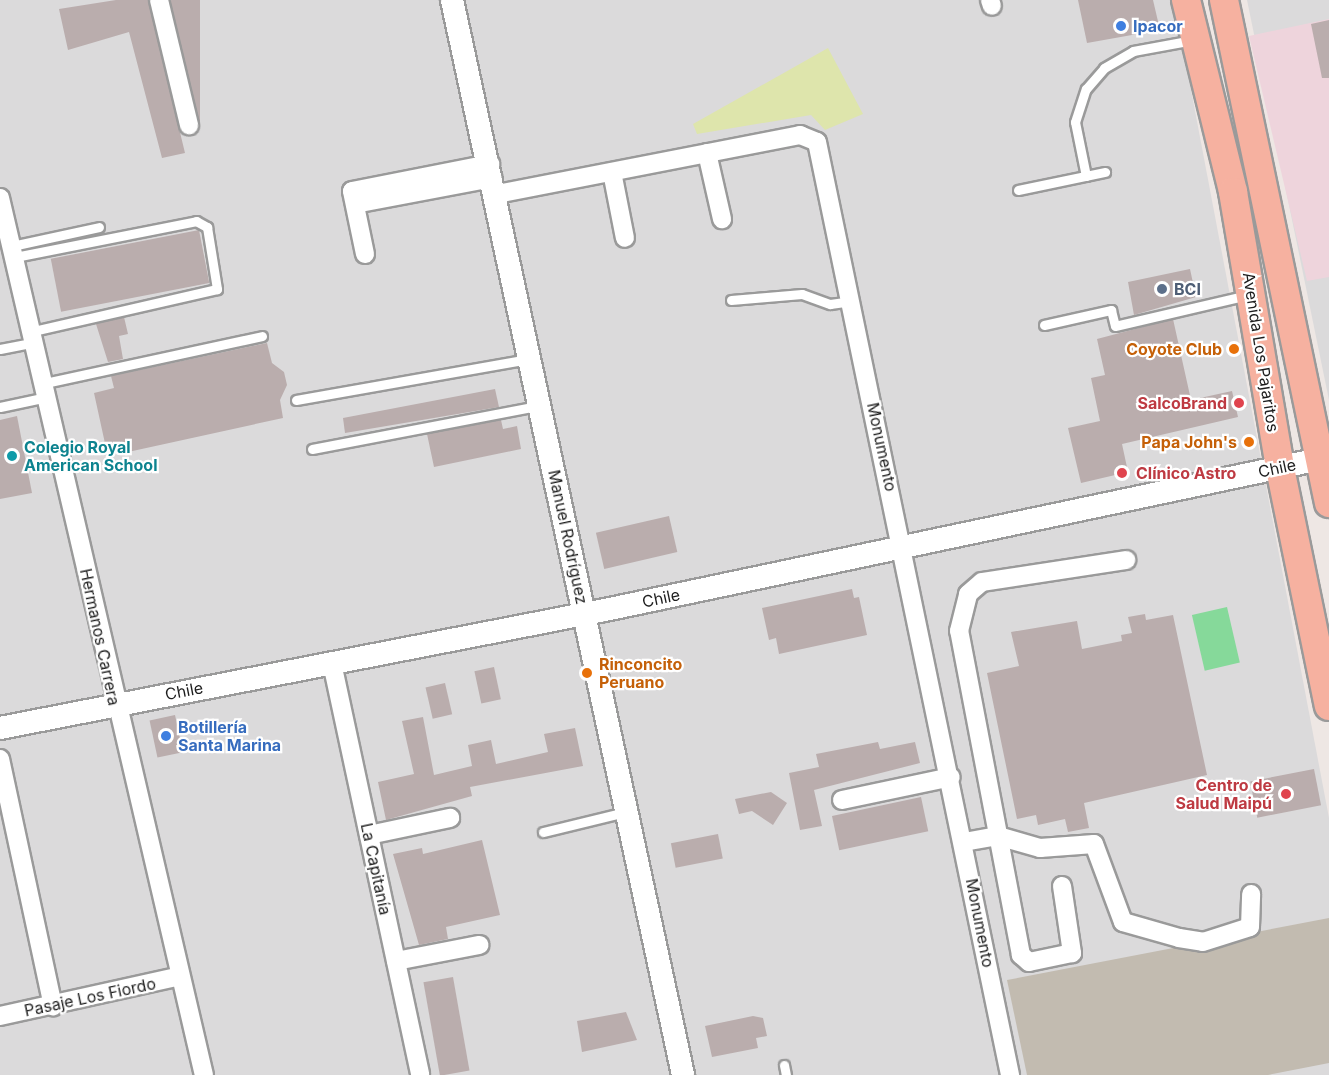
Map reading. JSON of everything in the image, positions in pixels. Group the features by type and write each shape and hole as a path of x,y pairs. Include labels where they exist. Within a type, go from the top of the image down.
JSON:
{"main road":[{"name":"Avenida Los Pajaritos","path":"1186,0 1253,294 1280,468 1329,706"},
{"name":"Avenida Los Pajaritos","path":"1231,4 1324,458 1329,503"}],"street":[{"path":"159,0 189,125"},
{"name":"Manuel Rodríguez","path":"452,0 493,179 683,1075"},
{"name":"Monumento","path":"365,254 353,197 493,179 612,172 800,135 813,138 852,301 1010,1075"},
{"path":"707,153 722,219"},
{"path":"612,172 625,238"},
{"name":"Hermanos Carrera","path":"0,198 47,390 115,705 204,1075"},
{"name":"Chile","path":"0,728 584,614 1324,458"},
{"path":"1062,886 1072,953 1029,962 1021,955 959,631 968,594 982,582 1126,560"},
{"name":"La Capitanía","path":"332,663 420,1075"},
{"path":"0,759 53,1006"},
{"path":"842,800 951,777"},
{"path":"369,835 450,818"},
{"path":"964,842 998,836 1040,848 1094,844 1123,922 1144,931 1203,942 1250,927 1251,894"},
{"path":"396,961 479,945"},
{"name":"Pasaje Los Fiordo","path":"0,1016 180,976"}],"lane":[{"path":"1086,176 1075,122 1086,89 1104,68 1133,51 1196,40"},
{"path":"1018,190 1105,172"},
{"path":"0,349 34,336 217,289 207,227 196,221 14,251"},
{"path":"14,251 99,227"},
{"path":"731,300 802,294 830,304 852,301"},
{"path":"1044,325 1111,310 1115,326 1253,294"},
{"path":"0,407 47,390 262,336"},
{"path":"296,400 531,358"},
{"path":"312,449 540,406"},
{"path":"543,832 626,812"}],"shaded area":[{"path":"0,0 1174,0 1329,818 1329,1075 0,1075"},
{"path":"1247,0 1329,0 1329,400"},
{"path":"1329,19 1329,277 1307,281 1249,36"},
{"path":"1329,918 1329,1063 1268,1075 1027,1075 1007,980"}],"green space":[{"path":"828,48 863,114 825,130 811,115 697,134 693,124"},
{"path":"1227,607 1240,663 1205,671 1192,615"}],"building":[{"path":"116,0 148,0 185,153 162,158 129,32 68,50 59,9"},
{"path":"171,0 200,0 200,121 171,121"},
{"path":"1078,0 1153,0 1160,30 1087,43"},
{"path":"1329,20 1329,78 1322,78 1311,24"},
{"path":"199,230 209,283 61,312 51,259"},
{"name":"BCI","path":"1190,269 1196,297 1134,315 1128,282"},
{"path":"124,317 128,334 119,336 123,359 108,362 96,324"},
{"path":"1173,319 1191,400 1232,391 1238,417 1122,444 1128,472 1081,483 1068,428 1100,421 1091,378 1105,375 1097,339"},
{"path":"267,343 272,363 284,372 287,385 280,400 283,418 128,452 126,444 106,448 94,393 114,388 111,376"},
{"path":"495,389 499,407 345,433 343,418"},
{"name":"Colegio Royal American School","path":"17,416 32,493 0,499 0,420"},
{"path":"501,420 503,429 517,426 521,449 434,467 427,434"},
{"path":"669,516 677,552 604,569 596,533"},
{"path":"852,589 854,598 859,597 867,635 779,654 776,638 769,640 762,608"},
{"path":"1145,614 1146,620 1173,615 1207,775 1084,803 1089,828 1068,832 1065,819 1038,825 1036,815 1017,819 987,673 1019,666 1011,632 1077,621 1082,649 1122,641 1121,635 1132,633 1128,617"},
{"path":"494,667 501,699 481,703 474,671"},
{"path":"445,683 452,714 433,719 426,687"},
{"name":"Botillería Santa Marina","path":"175,715 183,752 157,758 150,720"},
{"path":"423,717 434,775 472,766 468,745 491,740 496,764 548,752 544,734 575,728 583,766 470,787 472,796 386,820 378,782 414,774 402,721"},
{"path":"878,742 880,749 915,742 920,763 814,790 822,826 800,830 789,773 819,767 816,754"},
{"name":"Centro de Salud Maipú","path":"1314,769 1321,805 1257,818 1250,781"},
{"path":"771,792 787,803 773,825 752,811 739,814 735,799"},
{"path":"921,797 928,831 839,850 832,816"},
{"path":"718,834 723,859 676,868 671,843"},
{"path":"482,840 500,915 446,927 448,939 419,945 393,854 422,848 423,854"},
{"path":"453,977 469,1071 440,1075 423,982"},
{"path":"626,1012 637,1040 582,1052 577,1021"},
{"path":"753,1016 763,1018 767,1036 756,1038 758,1048 712,1057 705,1026"}],"place":[{"name":"Ipacor","path":"1121,26"},
{"name":"BCI","path":"1162,289"},
{"name":"Coyote Club","path":"1234,349"},
{"name":"SalcoBrand","path":"1239,403"},
{"name":"Papa John's","path":"1249,442"},
{"name":"Colegio Royal American School","path":"12,456"},
{"name":"Clínico Astro","path":"1122,473"},
{"name":"Rinconcito Peruano","path":"587,673"},
{"name":"Botillería Santa Marina","path":"166,736"},
{"name":"Centro de Salud Maipú","path":"1286,794"}]}
